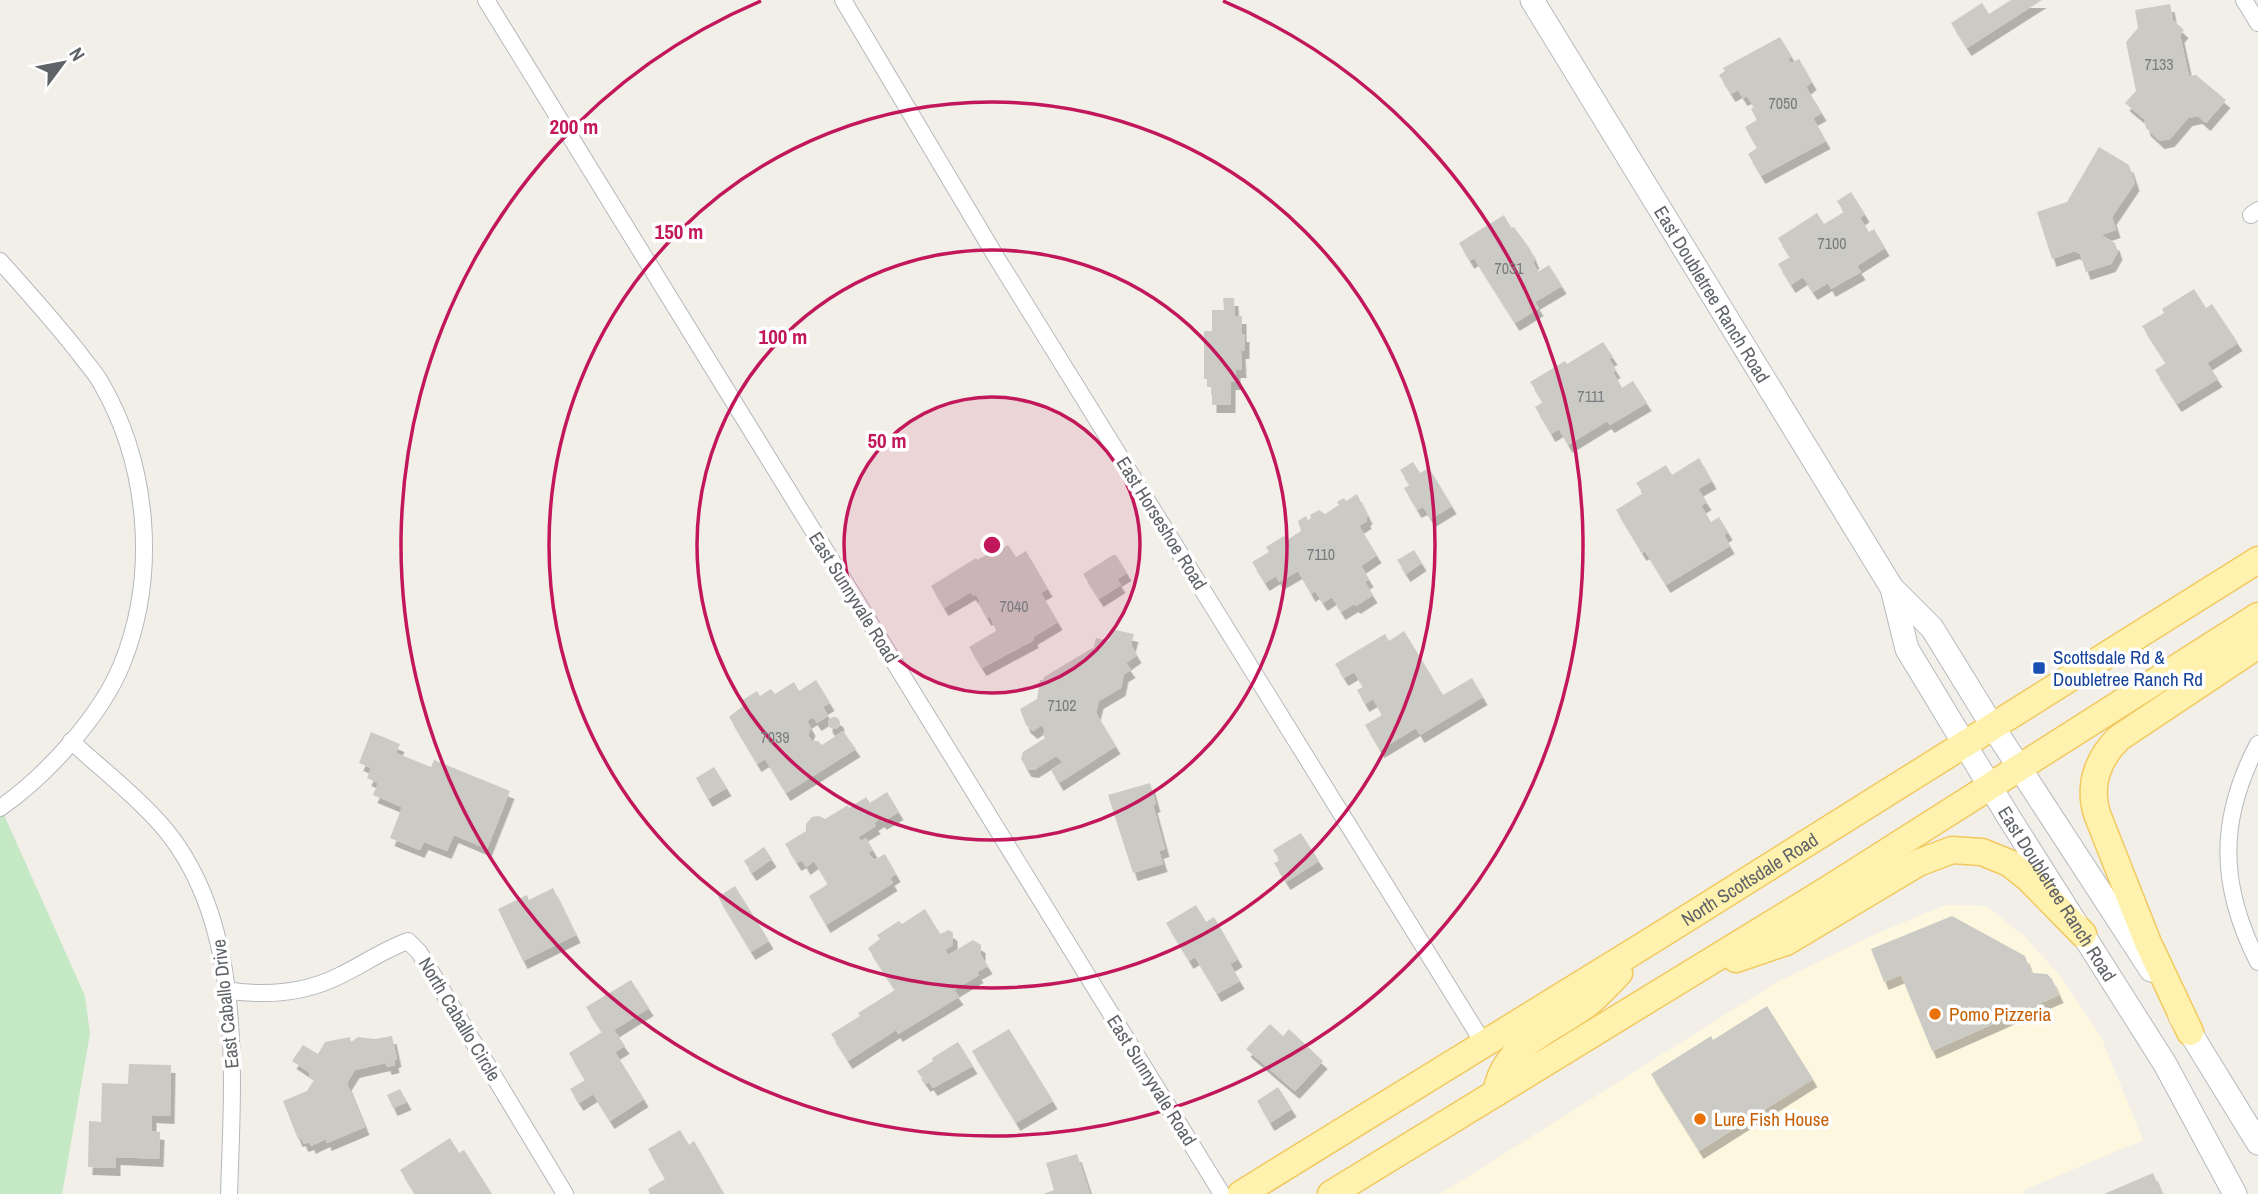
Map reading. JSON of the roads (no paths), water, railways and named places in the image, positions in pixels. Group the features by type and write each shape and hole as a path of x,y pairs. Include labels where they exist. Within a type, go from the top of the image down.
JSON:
{"main road":[{"name":"East Doubletree Ranch Road","path":"1532,0 1892,588 1932,628 2258,1143"},
{"name":"North Scottsdale Road","path":"1241,1194 2258,560"},
{"name":"East Doubletree Ranch Road","path":"1892,588 1907,649 2165,1064 2235,1194"},
{"path":"1331,1194 1682,980 2258,616"},
{"path":"2190,1032 2148,943 2101,826 2094,804 2095,780 2102,759 2119,738 2258,645"},
{"path":"1682,980 1703,970 1786,942 1918,863 1952,850 1982,852 2009,863 2028,878 2083,934"},
{"path":"1496,1093 1501,1072 1514,1053 1586,1004 1654,939"}],"street":[{"name":"East Sunnyvale Road","path":"486,0 1222,1194"},
{"name":"East Horseshoe Road","path":"843,0 998,260 1484,1044"},
{"path":"2244,0 2258,23"},
{"path":"0,261 101,382 130,449 142,500 143,572 136,619 122,665 97,708 35,781 0,807"},
{"name":"East Caballo Drive","path":"71,741 155,817 181,852 205,897 218,934 233,1060 229,1194"},
{"path":"2258,744 2242,774 2228,837 2229,878 2236,909 2246,939 2258,962"},
{"name":"North Caballo Circle","path":"225,990 254,995 297,990 337,977 390,947 408,941 419,952 565,1194"}],"place":[{"name":"Scottsdale Rd & Doubletree Ranch Rd","path":"2039,668"},
{"name":"Pomo Pizzeria","path":"1935,1014"},
{"name":"Lure Fish House","path":"1700,1119"}]}
